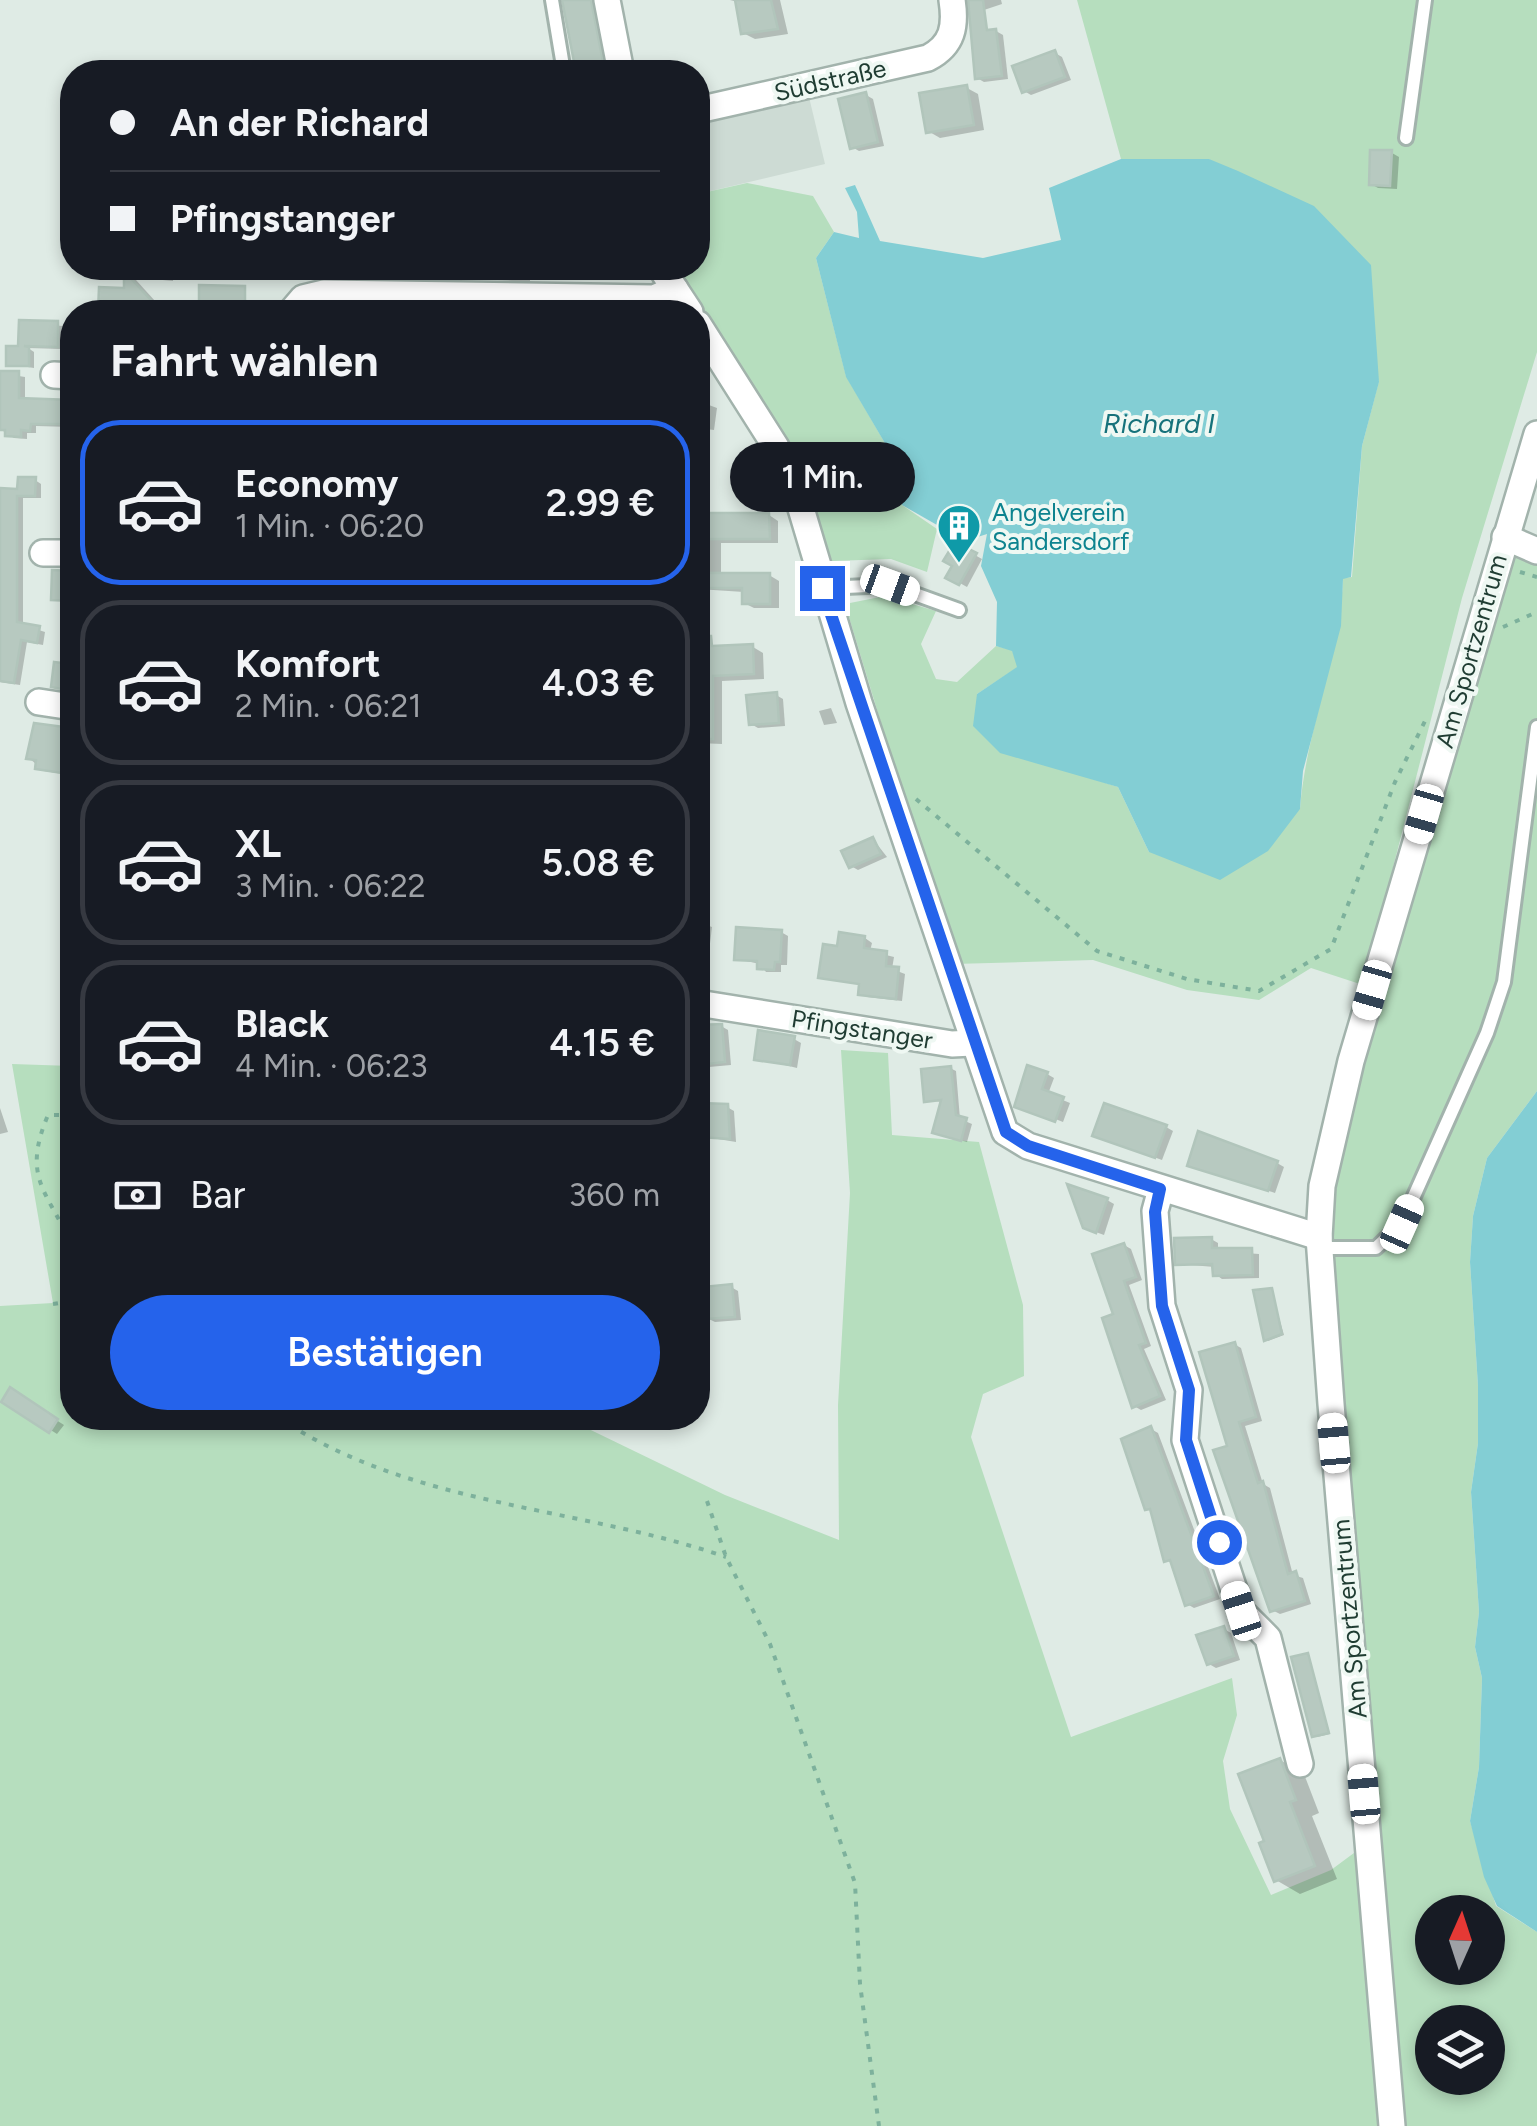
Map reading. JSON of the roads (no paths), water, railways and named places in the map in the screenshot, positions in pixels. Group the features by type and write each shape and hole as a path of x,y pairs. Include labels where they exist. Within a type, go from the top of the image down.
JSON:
{"street":[{"path":"608,0 619,60"},
{"name":"Südstraße","path":"710,107 928,58 944,49 952,35 952,0"},
{"path":"669,280 682,300"},
{"path":"301,300 324,294 654,298 675,289"},
{"name":"Pfingstanger","path":"710,343 785,465 972,1043 952,1044 710,1005"},
{"name":"Am Sportzentrum","path":"1392,2126 1319,1243 1322,1186 1335,1116 1537,434"},
{"name":"Am Sportzentrum","path":"1505,537 1537,551"},
{"path":"43,553 60,553"},
{"path":"39,702 60,705"},
{"path":"972,1043 1001,1123 1012,1139 1319,1243"},
{"path":"1160,1189 1155,1212 1162,1306 1189,1390 1186,1440 1241,1611 1268,1638 1300,1764"}],"lane":[{"path":"552,0 562,60"},
{"path":"1406,138 1425,0"},
{"path":"822,588 890,585 959,610"},
{"path":"1319,1243 1376,1248 1402,1224 1480,1049 1512,947 1537,727"}],"water":[{"name":"Richard I","path":"1121,159 1209,159 1238,171 1314,206 1371,265 1379,382 1362,446 1351,577 1343,579 1341,626 1303,771 1300,809 1268,851 1220,880 1149,852 1118,787 1000,753 973,726 977,694 1017,667 1012,651 996,646 997,602 981,566 987,534 965,541 902,505 896,462 846,377 816,258 834,232 859,238 857,212 845,188 855,185 880,241 983,258 1061,240 1049,188"},
{"path":"1537,1091 1537,1932 1505,1911 1505,1895 1492,1895 1470,1821 1479,1767 1482,1678 1475,1647 1479,1612 1471,1492 1478,1443 1478,1386 1470,1262 1473,1216 1487,1158"}],"place":[{"name":"Angelverein Sandersdorf","path":"959,564"}]}
